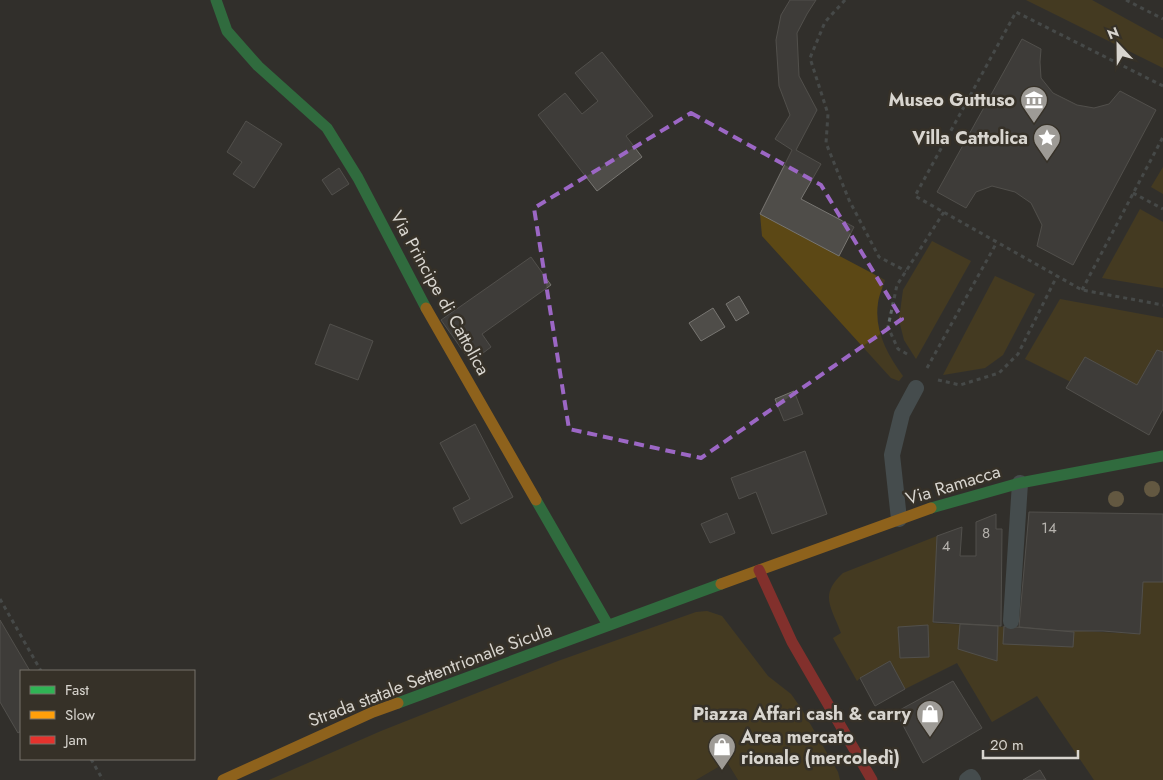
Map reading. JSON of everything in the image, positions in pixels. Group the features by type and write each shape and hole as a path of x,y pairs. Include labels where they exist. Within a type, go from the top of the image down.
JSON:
{"main road":[{"name":"Via Principe di Cattolica","path":"216,0 227,31 258,66 327,128 338,145 358,178 403,266 602,628"},
{"name":"Via Ramacca","path":"602,628 926,509 1020,483 1163,456"},
{"path":"759,570 792,642 872,780"},
{"name":"Strada statale Settentrionale Sicula","path":"223,780 373,712 602,628"}],"lane":[{"path":"899,519 892,455 902,414 920,380"},
{"path":"1011,621 1020,483"},
{"path":"967,780 971,777 973,780"}],"path":[{"path":"845,0 825,22 810,58 828,114 826,143 849,200 879,257 906,271"},
{"path":"1126,0 1163,19"},
{"path":"1163,86 1016,12 915,196 1082,290 1163,305"},
{"path":"1082,290 1163,137"},
{"path":"1133,193 1163,208"},
{"path":"907,354 898,349 888,327 897,285 944,212"},
{"path":"920,380 997,242"},
{"path":"920,380 932,379 960,385 999,373 1018,354 1057,276"},
{"path":"0,598 40,670"},
{"path":"92,760 103,780"}],"highlighted area":[{"path":"691,113 821,185 902,319 701,458 569,429 534,208"}],"shaded area":[{"path":"1026,0 1092,0 1163,39 1163,68"},
{"path":"1163,167 1163,194 1151,187"},
{"path":"1140,209 1163,222 1163,288 1102,278"},
{"path":"760,214 885,280 878,303 878,323 887,350 903,376 899,381 891,378 762,236"},
{"path":"932,241 971,261 916,359 904,340 899,320 903,290"},
{"path":"995,276 1035,294 1003,355 985,368 943,375"},
{"path":"1060,299 1163,318 1163,352 1137,385 1071,382 1025,359"},
{"path":"937,536 933,623 1139,634 1143,582 1163,582 1163,780 1094,780 1037,696 992,722 957,663 905,689 890,661 857,681 833,638 841,633 829,601 831,588 843,573"},
{"path":"707,611 722,616 768,676 791,694 838,772 840,780 738,780 727,762 696,780 269,780 381,731 558,661 696,612"},
{"name":"Area mercato rionale (mercoledì)","path":"727,762 738,780 696,780"}],"building":[{"path":"790,0 816,0 797,33 799,76 817,110 796,150 821,164 801,199 854,227 839,256 760,214 792,150 775,139 790,115 779,86 776,40 781,15"},
{"path":"1022,39 1041,49 1041,78 1053,93 1077,105 1094,108 1109,104 1120,91 1156,110 1073,265 1037,246 1042,225 1031,203 1015,192 992,186 976,192 966,208 937,192"},
{"path":"602,52 653,116 626,136 642,157 597,191 538,115 565,93 582,114 598,101 575,73"},
{"path":"246,121 282,144 254,188 233,174 242,162 227,152"},
{"path":"339,168 349,184 332,195 322,180"},
{"path":"531,257 551,285 482,334 491,347 471,362 441,320"},
{"path":"739,296 749,313 736,321 726,304"},
{"path":"713,308 725,327 701,341 689,323"},
{"path":"330,324 373,341 358,380 315,364"},
{"path":"1157,350 1163,352 1163,409 1149,435 1066,388 1085,357 1137,385"},
{"path":"794,391 803,414 784,421 775,399"},
{"path":"475,424 513,497 461,524 453,508 470,499 440,443"},
{"path":"805,451 827,514 772,534 756,492 739,499 731,478"},
{"path":"1029,512 1163,514 1163,582 1143,582 1140,634 1019,627"},
{"path":"727,513 735,533 710,543 701,524"},
{"path":"996,514 996,529 1002,529 1001,626 933,622 937,536 962,527 960,556 976,556 976,522"},
{"path":"0,620 29,670 20,670 20,732 18,733 0,702"},
{"path":"960,624 998,626 997,661 958,649"},
{"path":"928,625 929,657 900,658 898,627"},
{"path":"1004,626 1074,632 1073,647 1003,644"},
{"path":"890,661 905,689 875,706 860,678"},
{"path":"953,681 982,728 923,763 896,712"},
{"path":"1040,770 1046,780 1023,780"}],"traffic: fast":[{"path":"216,0 227,31 258,66 327,128 358,178 426,308"},
{"path":"931,508 1020,483 1163,456"},
{"path":"536,500 608,625"},
{"path":"398,703 721,584"}],"traffic: slow":[{"path":"426,308 536,500"},
{"path":"721,584 931,508"},
{"path":"223,780 373,712 398,703"}],"traffic: jam":[{"path":"759,570 792,642 872,780"}],"place":[{"name":"Museo Guttuso","path":"1034,124"},
{"name":"Villa Cattolica","path":"1047,162"},
{"name":"Piazza Affari cash & carry","path":"930,738"},
{"name":"Area mercato rionale (mercoledì)","path":"722,771"}]}
